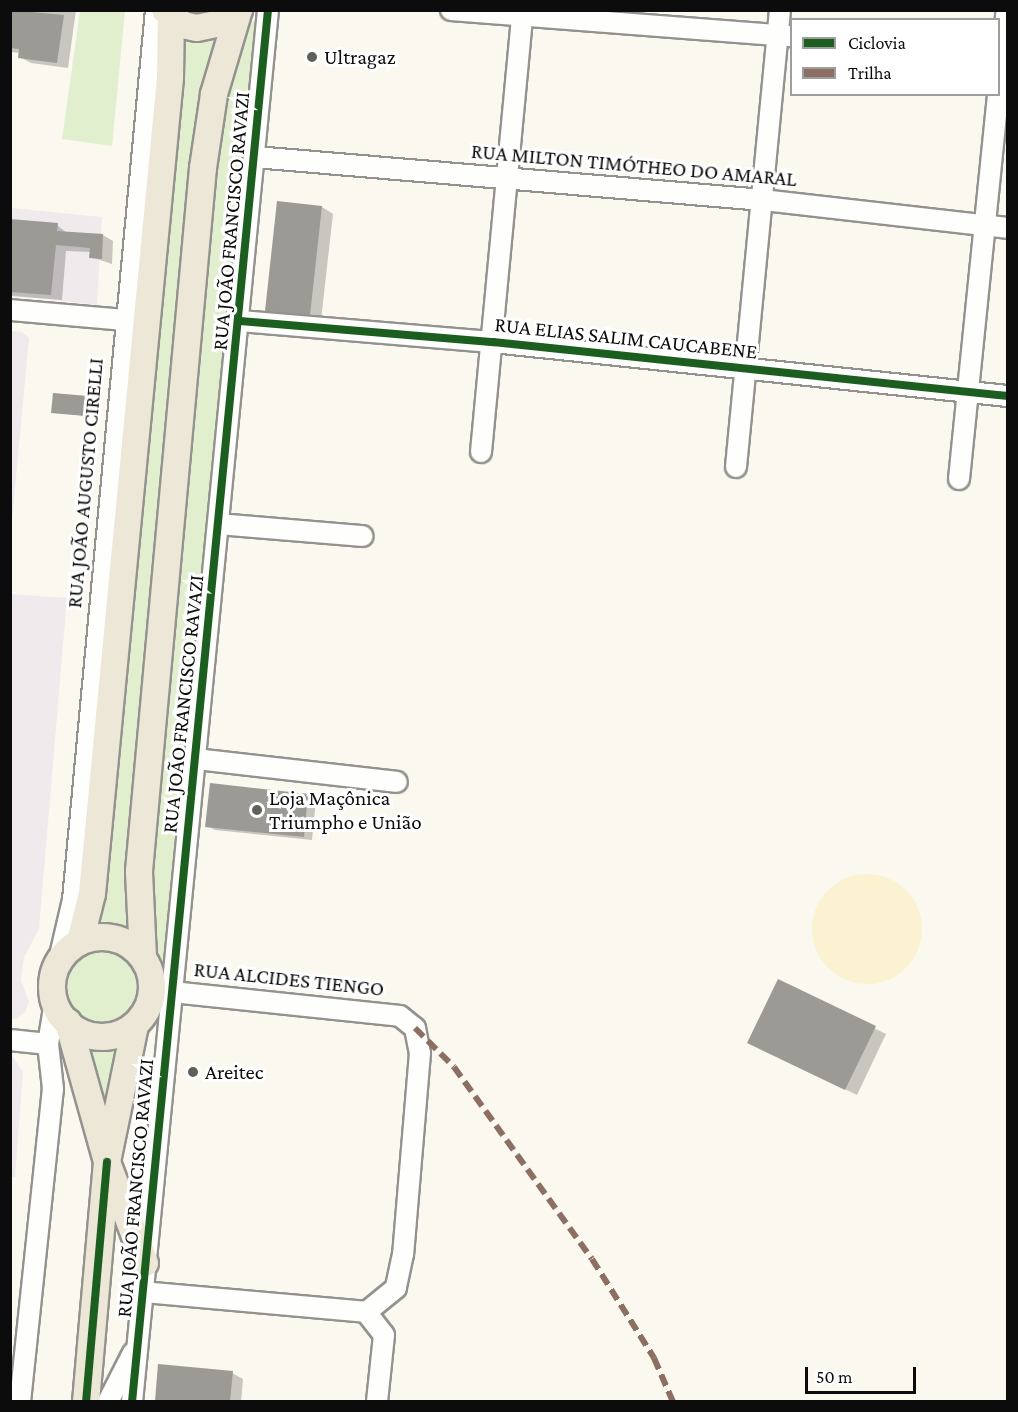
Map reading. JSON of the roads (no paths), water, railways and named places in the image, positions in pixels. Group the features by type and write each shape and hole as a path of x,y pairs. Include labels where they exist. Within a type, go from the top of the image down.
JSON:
{"main road":[{"path":"164,12 183,24 205,28 226,22 238,12"},
{"path":"80,942 93,882 170,78 164,12"},
{"path":"86,1401 106,1162 135,1025 162,991 143,957 139,871 202,180 213,94 238,12"},
{"path":"143,957 114,938 80,942 59,960 52,987 106,1162 145,1263"},
{"path":"61,1012 94,1036 108,1036 135,1025"}],"street":[{"name":"RUA JOÃO FRANCISCO RAVAZI","path":"132,1401 143,1292 162,991 196,759 241,321 268,10"},
{"path":"451,10 784,35"},
{"path":"736,467 763,200 784,35 780,10"},
{"path":"1000,90 1007,10"},
{"name":"RUA JOÃO AUGUSTO CIRELLI","path":"59,960 73,900 124,320 164,12"},
{"path":"481,452 523,14"},
{"path":"959,479 999,96"},
{"name":"RUA MILTON TIMÓTHEO DO AMARAL","path":"255,157 763,200 1008,228"},
{"path":"10,310 124,320"},
{"name":"RUA ELIAS SALIM CAUCABENE","path":"241,321 493,342 1008,396"},
{"path":"219,524 363,536"},
{"path":"196,759 398,782"},
{"name":"RUA ALCIDES TIENGO","path":"162,991 400,1016 415,1028 420,1053 403,1254 396,1288 366,1312"},
{"path":"20,1401 20,1308 53,1089 48,1044 61,1012"},
{"path":"10,1040 48,1044"},
{"path":"143,1292 366,1312 384,1335 377,1401"},
{"path":"108,1401 138,1342"}],"place":[{"name":"Ultragaz","path":"312,57"},
{"name":"Loja Maçônica Triumpho e União","path":"257,810"},
{"name":"Areitec","path":"193,1072"}]}
